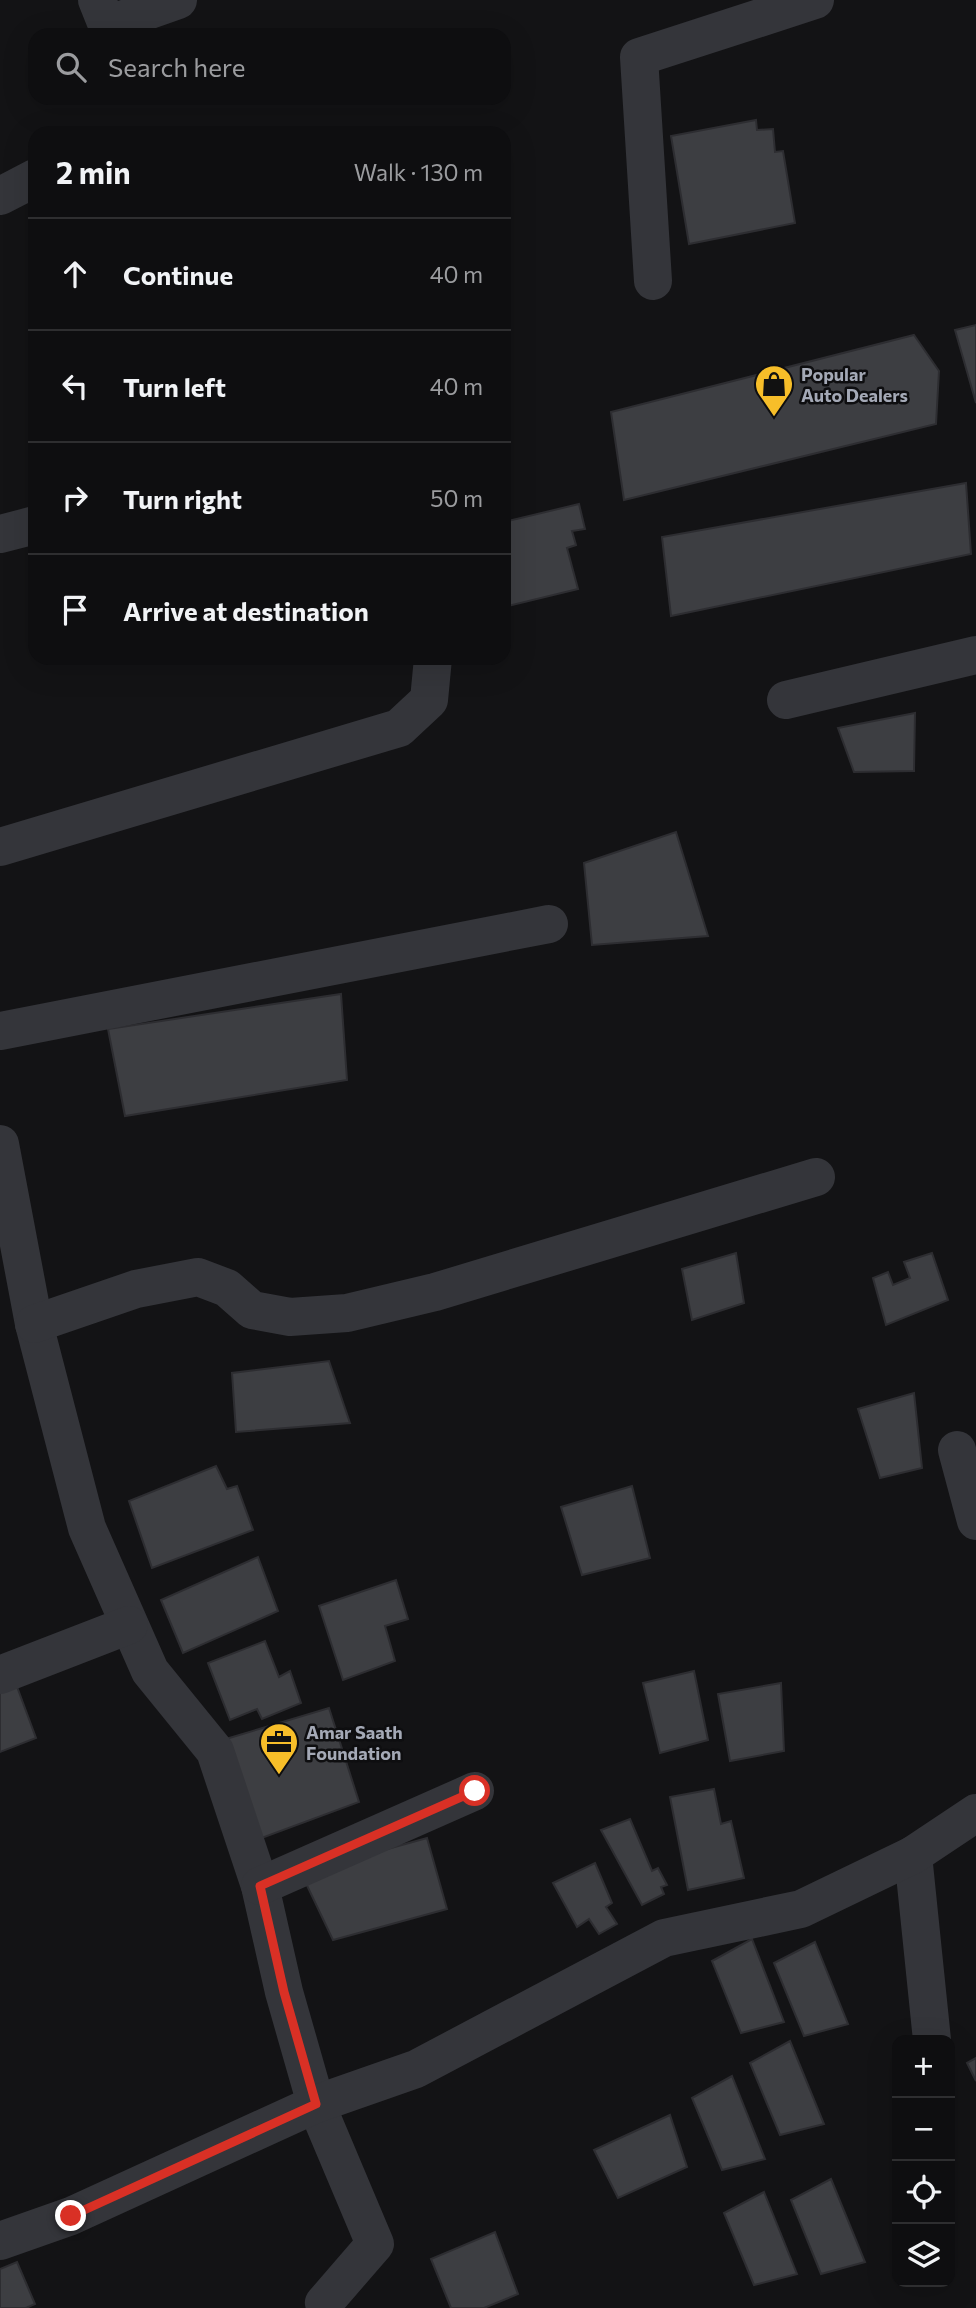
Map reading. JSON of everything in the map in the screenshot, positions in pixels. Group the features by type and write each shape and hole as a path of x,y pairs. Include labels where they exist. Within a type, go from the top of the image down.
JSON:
{"street":[{"path":"97,0 107,25 178,0"},
{"path":"653,281 639,57 815,0"},
{"path":"0,196 28,182"},
{"path":"0,534 28,527"},
{"path":"786,700 976,655"},
{"path":"0,847 400,728 429,700 432,665"},
{"path":"0,1031 549,924"},
{"path":"0,1144 34,1324 87,1528 150,1671 215,1751 260,1886 284,1992 316,2104 375,2244 324,2303 326,2308"},
{"path":"34,1324 136,1289 198,1277 227,1288 251,1311 290,1317 347,1313 435,1292 816,1177"},
{"path":"957,1450 976,1521"},
{"path":"0,1675 129,1625"},
{"path":"260,1886 475,1791"},
{"path":"0,2241 71,2216 316,2104 416,2069 664,1938 801,1909 912,1855 976,1812"},
{"path":"912,1855 931,2035"}],"building":[{"path":"756,120 757,130 773,129 775,152 783,151 795,223 689,244 671,136"},
{"path":"976,325 976,403 955,330"},
{"name":"Popular Auto Dealers","path":"914,335 939,371 936,424 624,500 611,412"},
{"path":"966,483 971,554 671,616 662,537"},
{"path":"579,504 585,529 572,531 576,545 567,548 578,589 511,605 511,520"},
{"path":"915,713 914,771 854,772 838,728"},
{"path":"676,832 708,936 592,945 584,863"},
{"path":"341,994 347,1080 125,1116 108,1029"},
{"path":"736,1253 744,1303 692,1320 682,1269"},
{"path":"932,1253 948,1300 886,1325 873,1278 888,1272 893,1285 910,1278 904,1262"},
{"path":"329,1361 350,1423 236,1432 232,1373"},
{"path":"914,1393 922,1468 880,1478 858,1409"},
{"path":"216,1466 227,1489 237,1486 253,1530 152,1568 129,1501"},
{"path":"632,1486 650,1558 582,1575 561,1507"},
{"path":"258,1557 278,1611 183,1653 161,1600"},
{"path":"396,1580 408,1619 385,1626 395,1661 343,1680 319,1606"},
{"path":"265,1641 279,1677 290,1671 301,1703 262,1719 257,1709 230,1720 208,1663"},
{"path":"694,1671 708,1740 660,1753 643,1683"},
{"path":"781,1683 784,1751 730,1761 718,1694"},
{"path":"16,1684 36,1738 0,1752 0,1691"},
{"path":"329,1708 359,1802 259,1839 226,1739"},
{"path":"714,1789 721,1824 731,1821 744,1878 688,1890 670,1797"},
{"path":"630,1819 652,1871 658,1868 667,1885 661,1887 664,1894 642,1905 601,1830"},
{"path":"427,1838 447,1909 333,1940 301,1873"},
{"path":"595,1863 612,1903 606,1907 617,1924 599,1934 589,1919 577,1927 553,1883"},
{"path":"752,1939 784,2022 741,2033 712,1961"},
{"path":"815,1942 848,2024 804,2036 774,1963"},
{"path":"790,2041 824,2124 780,2135 750,2063"},
{"path":"976,2058 976,2081 967,2063"},
{"path":"732,2076 765,2159 722,2170 692,2098"},
{"path":"670,2115 687,2167 618,2198 594,2150"},
{"path":"831,2179 865,2262 821,2274 791,2200"},
{"path":"764,2192 797,2274 754,2285 724,2213"},
{"path":"495,2232 518,2294 484,2308 451,2308 431,2259"},
{"path":"17,2262 35,2304 26,2308 0,2308 0,2269"}],"place":[{"name":"Popular Auto Dealers","path":"774,418"},
{"name":"Amar Saath Foundation","path":"279,1776"}],"route":[{"path":"71,2216 316,2104 284,1992 260,1886 475,1791"}]}
